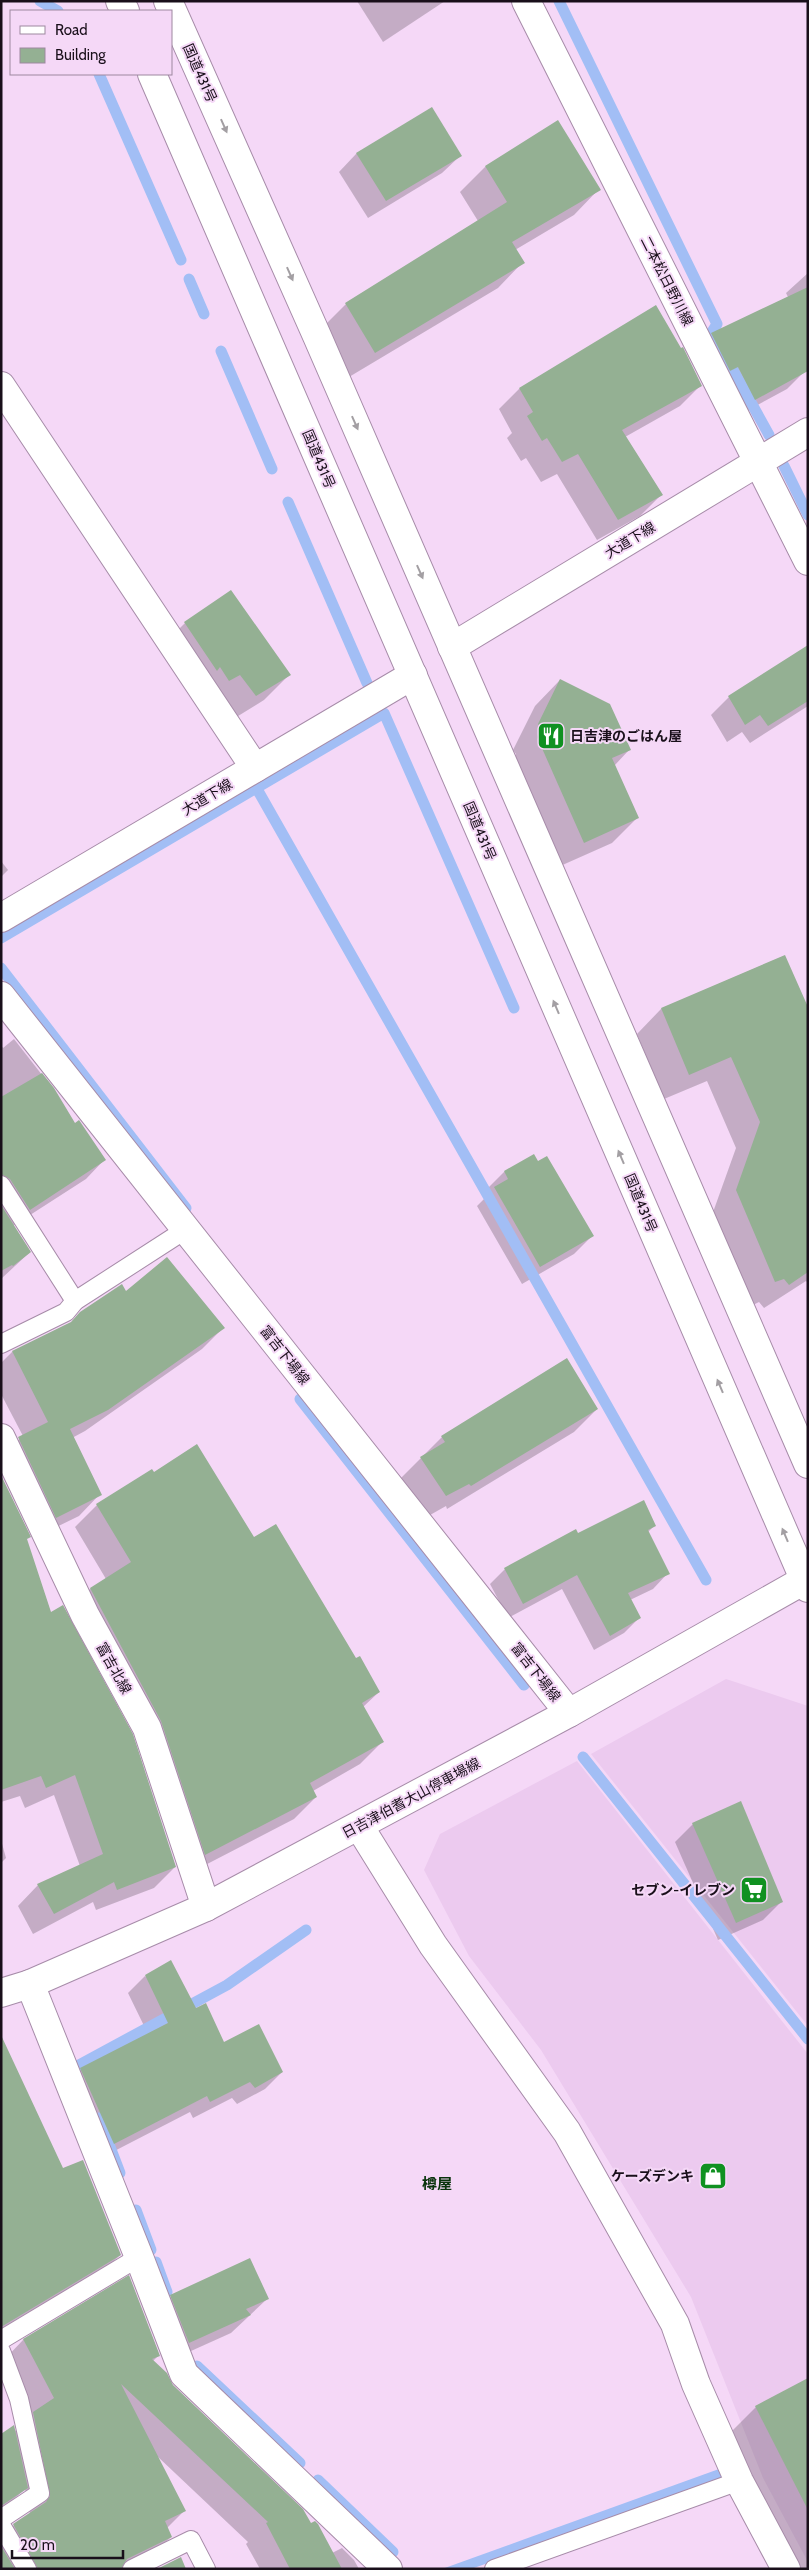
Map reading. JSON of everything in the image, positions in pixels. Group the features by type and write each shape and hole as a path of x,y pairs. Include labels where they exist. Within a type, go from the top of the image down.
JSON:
{"main road":[{"name":"二本松日野川線","path":"526,1 808,561"},
{"name":"国道431号","path":"172,10 808,1464"},
{"name":"国道431号","path":"152,75 807,1582"},
{"path":"1,386 255,768"},
{"name":"大道下線","path":"452,647 808,432"},
{"name":"大道下線","path":"1,918 413,675"},
{"name":"富吉下場線","path":"1,996 569,1714"},
{"name":"富吉北線","path":"1,1438 85,1615 147,1728 206,1907"},
{"name":"日吉津伯耆大山停車場線","path":"1,1993 30,1984 206,1907 569,1714 807,1582"},
{"path":"359,1826 433,1945 568,2132 676,2324 696,2384 738,2481 786,2569"},
{"path":"30,1984 184,2374 388,2569"}],"lane":[{"path":"1,1185 75,1300"},
{"path":"1,1344 66,1312 75,1300 186,1230"},
{"path":"1,2340 139,2257"},
{"path":"1,2351 19,2399 40,2493 1,2519"},
{"path":"494,2569 738,2481"},
{"path":"1,2525 27,2569"},
{"path":"132,2569 191,2540 206,2569"}],"shaded area":[{"name":"セブン-イレブン","path":"726,1679 808,1706 808,2026 591,1754"},
{"name":"ケーズデンキ","path":"577,1761 808,2054 808,2562 763,2478 691,2297 541,2050 469,1956 424,1870 440,1834"}],"water":[{"path":"719,2469 724,2478 471,2569 442,2569"}],"building":[{"path":"432,107 462,156 386,201 356,153"},
{"path":"558,120 601,190 512,242 525,263 375,353 345,303 507,202 485,166"},
{"path":"808,287 808,371 755,400 738,367 730,371 711,333"},
{"path":"656,305 681,348 683,347 702,386 622,430 663,495 618,520 578,454 562,462 547,438 542,441 527,416 533,412 519,388"},
{"path":"231,590 291,675 256,696 240,675 229,681 220,667 217,671 184,622"},
{"path":"808,645 808,701 768,726 760,715 745,725 728,696"},
{"path":"560,679 610,704 631,750 612,758 639,818 584,843 537,737 540,728 538,724"},
{"path":"785,955 808,1007 808,1272 789,1285 784,1279 775,1282 736,1190 760,1122 731,1057 689,1075 661,1008"},
{"path":"42,1073 54,1088 75,1123 79,1120 106,1160 30,1210 10,1179 1,1174 1,1097"},
{"path":"534,1154 538,1161 547,1156 594,1236 540,1267 494,1187 508,1179 504,1171"},
{"path":"1,1205 31,1252 13,1266 1,1271"},
{"path":"167,1257 225,1328 108,1410 70,1429 102,1495 56,1518 18,1437 48,1422 12,1351 71,1322 80,1312 122,1284 126,1291"},
{"path":"567,1358 598,1409 471,1486 469,1484 446,1496 420,1457 445,1442 441,1436"},
{"path":"197,1444 254,1537 276,1524 356,1658 360,1656 380,1692 362,1703 384,1742 310,1783 317,1797 205,1855 161,1721 90,1588 131,1562 96,1504 152,1469 154,1472"},
{"path":"1,1475 31,1537 27,1539 51,1612 63,1605 133,1734 176,1867 117,1890 114,1882 54,1914 37,1884 103,1854 75,1775 46,1788 41,1776 1,1790"},
{"path":"644,1500 656,1526 648,1530 670,1574 628,1593 641,1618 610,1636 577,1575 523,1604 504,1568 576,1529 578,1533"},
{"path":"741,1801 783,1902 736,1923 692,1823"},
{"path":"171,1960 196,2008 206,2003 224,2042 259,2024 283,2072 255,2088 250,2082 210,2102 207,2096 114,2144 80,2068 168,2023 145,1975"},
{"path":"1,2035 63,2168 83,2160 121,2255 1,2327"},
{"path":"250,2258 269,2299 246,2309 251,2315 189,2343 170,2295"},
{"path":"129,2275 160,2356 152,2359 167,2373 173,2385 303,2509 311,2523 315,2521 318,2524 342,2569 290,2569 266,2523 268,2522 121,2384 186,2511 165,2521 172,2537 127,2559 121,2569 38,2569 13,2524 46,2502 50,2496 33,2412 54,2398 23,2339"},
{"path":"808,2378 808,2510 755,2406"},
{"path":"14,2425 28,2488 1,2506 1,2434"},
{"path":"1,2546 15,2569 1,2569"},
{"path":"181,2557 186,2569 157,2569"}],"waterway":[{"path":"40,1 56,10"},
{"path":"559,1 717,324 712,332 769,435"},
{"path":"99,75 181,260"},
{"path":"189,279 204,314"},
{"path":"221,351 272,469"},
{"path":"784,466 808,515"},
{"path":"288,502 367,683"},
{"path":"1,938 384,713 514,1008"},
{"path":"257,789 706,1580"},
{"path":"1,968 186,1208"},
{"path":"300,1399 524,1685"},
{"path":"583,1757 808,2039"},
{"path":"77,2066 227,1985 306,1930"},
{"path":"99,2118 120,2173"},
{"path":"136,2210 151,2250"},
{"path":"156,2262 167,2292"},
{"path":"197,2366 300,2463"},
{"path":"318,2480 393,2552"}],"place":[{"name":"日吉津のごはん屋","path":"551,736"},
{"name":"セブン-イレブン","path":"754,1890"},
{"name":"ケーズデンキ","path":"713,2176"}],"district":[{"name":"樽屋","path":"437,2184"}]}
